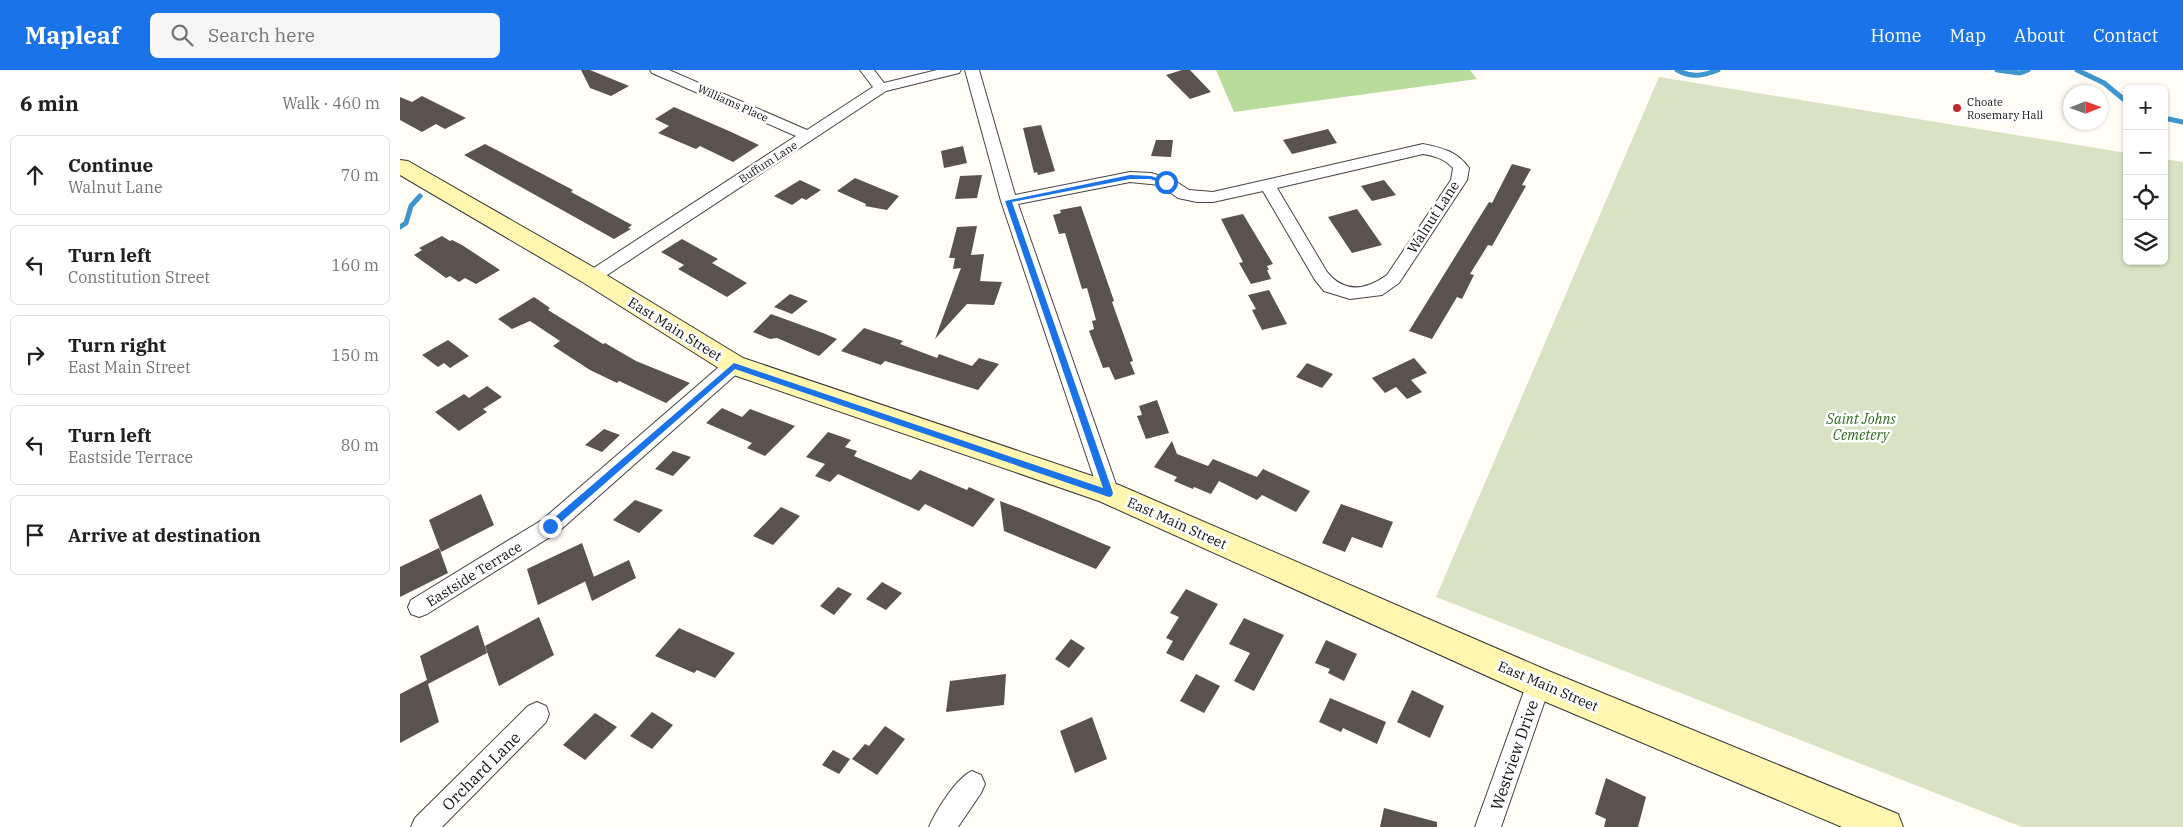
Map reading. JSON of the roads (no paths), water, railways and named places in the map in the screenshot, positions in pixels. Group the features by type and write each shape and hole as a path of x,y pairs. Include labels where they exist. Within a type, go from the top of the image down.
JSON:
{"main road":[{"name":"East Main Street","path":"400,166 592,277 734,365 1109,493 1539,683 1885,827"}],"street":[{"name":"Williams Place","path":"658,70 808,136"},
{"path":"867,70 881,88"},
{"name":"Buffum Lane","path":"592,277 881,88 954,70"},
{"path":"972,70 1009,201 1109,493"},
{"name":"Walnut Lane","path":"1009,201 1130,177 1151,178 1166,182 1184,194 1197,197 1213,197 1424,149 1443,153 1456,160 1461,168 1458,180 1393,279 1376,291 1350,293 1330,287 1321,276 1267,185"},
{"name":"Eastside Terrace","path":"419,607 550,526 734,365"},
{"name":"Westview Drive","path":"1488,827 1539,683"},
{"name":"Orchard Lane","path":"424,827 537,714"},
{"path":"942,827 972,784"}],"waterway":[{"path":"1677,70 1697,75 1718,70"},
{"path":"1997,70 2020,73 2028,70"},
{"path":"2077,70 2104,83 2123,99"},
{"path":"2168,119 2183,122"},
{"path":"400,227 406,223 411,206 420,196"}],"place":[{"name":"Choate Rosemary Hall","path":"1957,108"}],"park label":[{"name":"Saint Johns Cemetery","path":"1861,428"}]}
